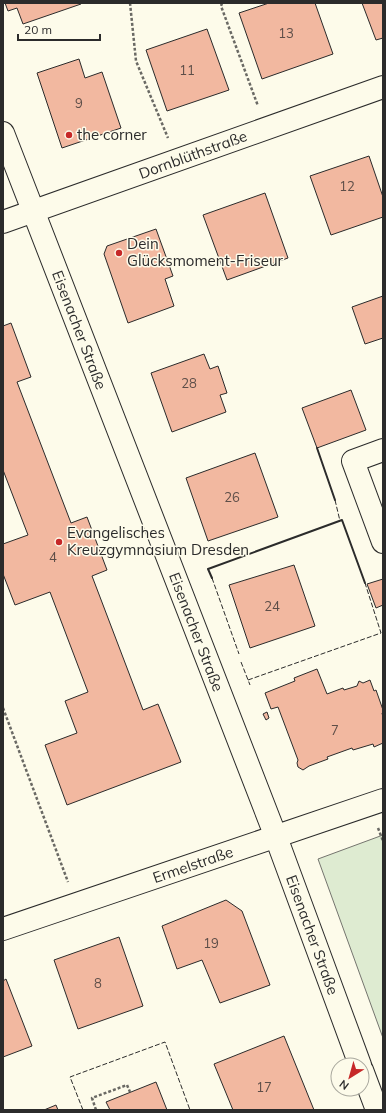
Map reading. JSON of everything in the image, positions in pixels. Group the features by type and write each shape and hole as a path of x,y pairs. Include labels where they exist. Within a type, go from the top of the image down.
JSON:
{"street":[{"name":"Dornblüthstraße","path":"3,222 382,92"},
{"name":"Eisenacher Straße","path":"3,133 276,837 357,1057"},
{"path":"383,450 353,461 383,542"},
{"name":"Ermelstraße","path":"3,930 383,800"},
{"path":"370,1091 377,1110"}],"path":[{"path":"130,3 136,61 165,129"},
{"path":"222,3 256,99"},
{"path":"3,708 76,905"},
{"path":"96,1110 92,1098 127,1085 130,1092"}],"green space":[{"path":"383,835 383,1038 318,859"}],"building":[{"path":"5,3 81,4 23,24 17,8 8,11"},
{"path":"269,3 315,3 333,54 262,79 239,13"},
{"path":"362,3 383,3 383,38 376,40"},
{"path":"207,29 229,90 167,111 146,50"},
{"path":"79,59 85,78 102,72 121,128 62,148 37,73"},
{"path":"369,156 383,197 383,217 331,235 310,176"},
{"path":"265,193 288,258 227,280 203,215"},
{"path":"156,229 173,276 165,279 174,306 128,323 104,254 107,246"},
{"path":"383,296 383,338 365,344 352,307"},
{"path":"11,323 31,377 17,382 71,523 87,517 107,570 92,576 143,710 158,704 181,762 67,805 45,745 77,733 65,701 88,692 50,592 15,605 3,574 3,544 28,535 3,470 3,326"},
{"path":"204,354 210,369 218,366 227,393 220,395 226,412 172,432 151,373"},
{"path":"351,390 366,430 317,448 302,408"},
{"path":"255,453 278,517 208,541 186,478"},
{"path":"294,565 315,626 250,648 229,585"},
{"path":"383,579 383,605 376,608 367,584"},
{"path":"317,669 327,694 343,688 344,690 357,686 359,681 363,683 370,680 374,691 376,690 383,710 383,743 374,747 373,744 353,750 352,748 327,757 328,759 309,766 303,770 298,767 298,760 278,707 271,709 265,693 295,681 294,678"},
{"path":"267,712 269,718 266,720 263,714"},
{"path":"226,900 242,911 270,985 220,1003 202,960 177,969 162,926"},
{"path":"119,937 143,1006 78,1029 54,960"},
{"path":"6,979 32,1046 3,1057 3,981"},
{"path":"284,1036 314,1110 233,1110 214,1064"},
{"path":"156,1082 167,1110 110,1110 106,1102"},
{"path":"56,1105 58,1110 44,1110"}],"fence":[{"path":"335,500 340,521"},
{"path":"212,578 239,654"},
{"path":"248,680 381,633 365,583"},
{"path":"241,662 250,685"},
{"path":"83,1110 70,1077 165,1042 190,1110"}],"wall":[{"path":"317,448 335,500"},
{"path":"212,578 208,569 342,520 365,583"}],"place":[{"name":"the corner","path":"69,135"},
{"name":"Dein Glücksmoment-Friseur","path":"119,253"},
{"name":"Evangelisches Kreuzgymnasium Dresden","path":"59,542"}]}
